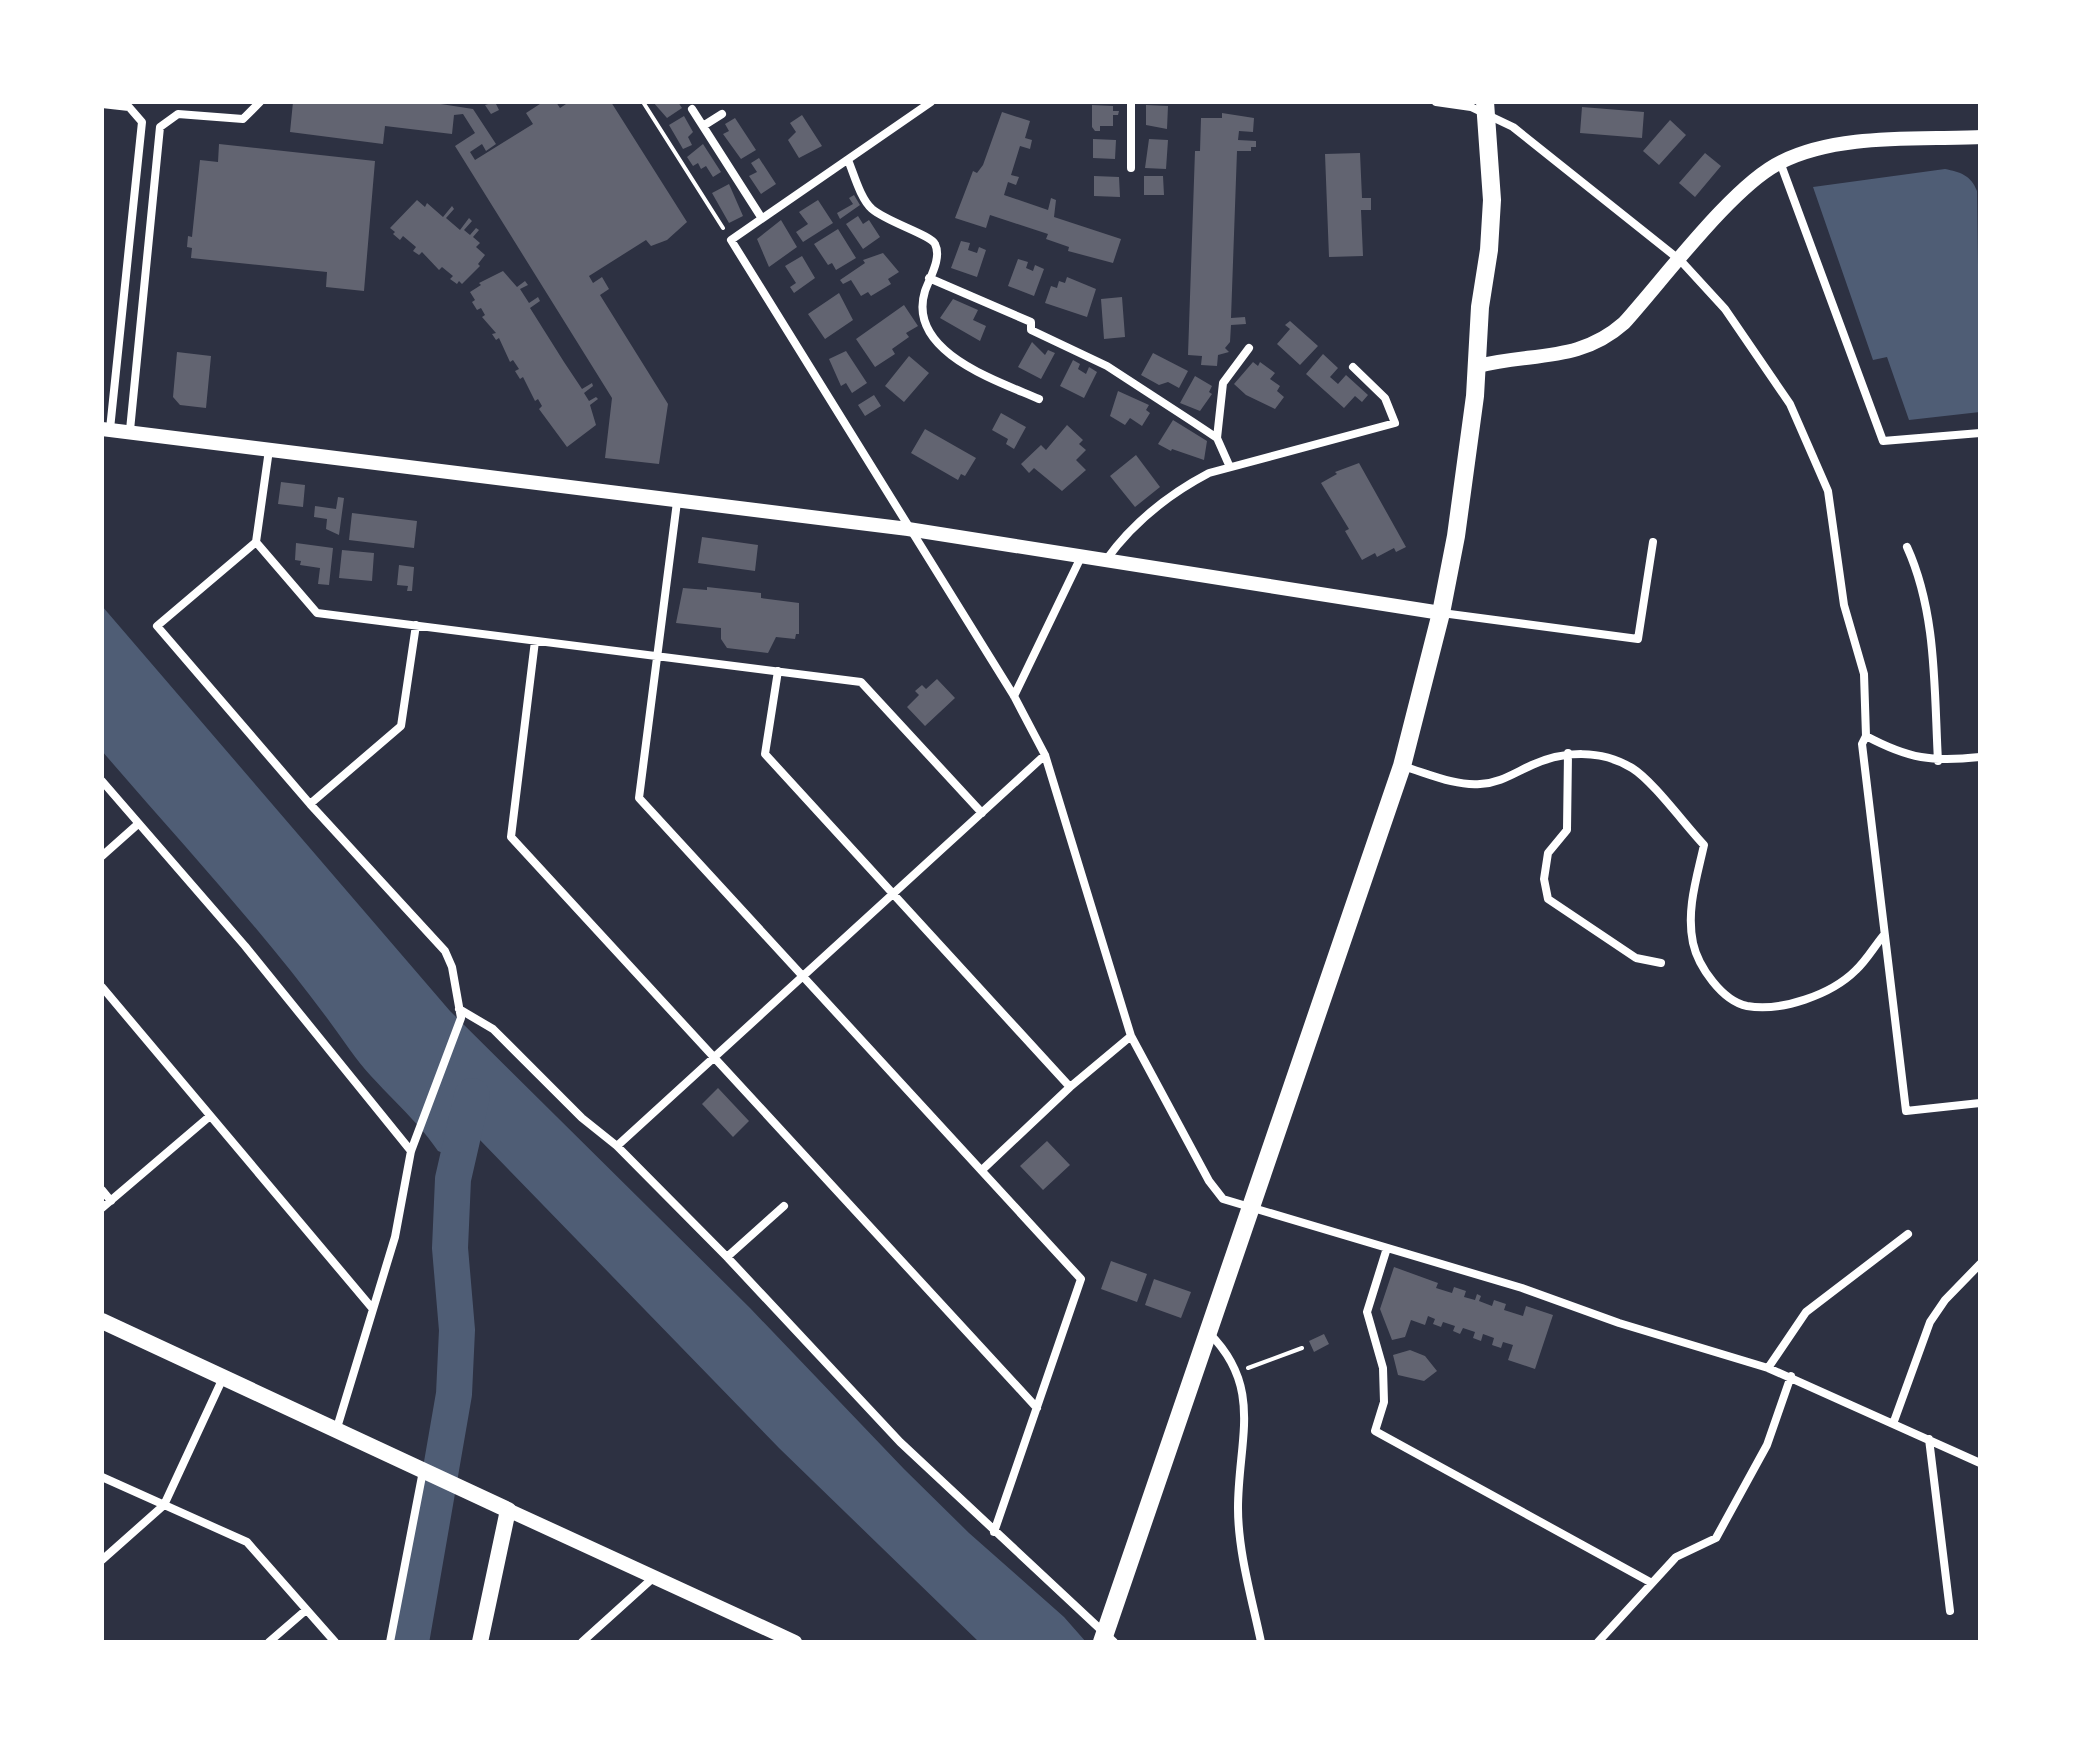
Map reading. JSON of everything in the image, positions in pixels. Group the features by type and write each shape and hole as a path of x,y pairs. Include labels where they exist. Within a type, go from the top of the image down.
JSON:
{"main road":[{"path":"1107,1639 1402,766 1441,613 1456,536 1478,366 1492,200 1485,102"},
{"path":"102,1321 222,1380 508,1510 480,1642"}],"street":[{"path":"130,430 160,127 178,114 243,119 260,102"},
{"path":"931,102 731,240 1014,696 1045,755 1131,1036 1209,1181 1223,1199 1791,1376 1980,1463"},
{"path":"1131,102 1131,168"},
{"path":"1436,102 1471,107 1513,127 1681,261 1725,309 1790,404 1828,491 1844,605 1864,674 1866,736 1862,744 1883,936 1890,957 1906,1111 1980,1103"},
{"path":"102,104 129,107 142,122 106,429 908,529 1441,613 1638,639 1653,542"},
{"path":"692,109 761,217"},
{"path":"703,126 722,114"},
{"path":"1478,366 1571,352 1603,342 1681,261 1745,186 1780,162 1823,148 1980,137"},
{"path":"848,160 869,206 890,223 931,237 938,256 922,302 931,333 945,352 969,368 1039,399"},
{"path":"1780,162 1883,441 1980,433"},
{"path":"929,278 1031,322 1031,330 1107,366 1217,438"},
{"path":"1229,465 1217,438 1223,383 1249,348"},
{"path":"1105,561 1124,535 1187,484 1229,465 1395,423 1385,398 1353,367"},
{"path":"269,450 256,542 157,626 310,804 445,951 452,967 460,1013 411,1151 395,1237 335,1432"},
{"path":"677,502 639,798 1081,1279 994,1532"},
{"path":"256,542 317,613 861,682 982,813"},
{"path":"1907,547 1922,579 1929,615 1938,761"},
{"path":"1014,696 1081,557"},
{"path":"310,804 401,726 416,625"},
{"path":"535,641 511,837 1037,1408"},
{"path":"778,671 765,754 1070,1087"},
{"path":"1866,736 1900,755 1938,761 1980,757"},
{"path":"1402,766 1479,785 1502,781 1533,764 1568,753 1607,757 1634,769 1704,845 1691,904 1692,940 1699,964 1713,982 1744,1006 1770,1007 1797,1002 1833,987 1856,971 1883,936"},
{"path":"1568,753 1567,830 1548,853 1544,879 1548,899 1636,958 1661,963"},
{"path":"617,1146 1045,755"},
{"path":"102,781 245,946 411,1151"},
{"path":"102,856 138,824"},
{"path":"102,987 372,1308"},
{"path":"460,1013 493,1029 582,1118 617,1146 727,1257 900,1442 1107,1639"},
{"path":"982,1170 1070,1087 1131,1036"},
{"path":"102,1208 210,1116"},
{"path":"102,1190 111,1201"},
{"path":"727,1257 784,1206"},
{"path":"1768,1368 1806,1312 1908,1234"},
{"path":"1387,1248 1367,1312 1383,1368 1384,1402 1375,1431 1650,1582"},
{"path":"1893,1424 1930,1322 1945,1300 1980,1264"},
{"path":"1209,1332 1230,1354 1245,1401 1238,1510 1261,1642"},
{"path":"1598,1642 1676,1557 1716,1538 1767,1445 1791,1376"},
{"path":"102,1560 164,1505 222,1380"},
{"path":"1929,1439 1950,1611"},
{"path":"390,1642 429,1474"},
{"path":"102,1477 247,1542 335,1642"},
{"path":"508,1510 795,1642"},
{"path":"582,1642 654,1577"},
{"path":"269,1642 306,1610"}],"path":[{"path":"643,102 731,240"},
{"path":"1236,1372 1302,1348"}],"water":[{"path":"1945,169 1964,175 1972,181 1977,191 1980,412 1909,420 1887,357 1873,360 1813,187"},
{"path":"102,606 450,1011 750,1308 904,1469 969,1533 1064,1617 1086,1642 979,1642 779,1448 478,1138 443,1153 438,1151 360,1063 262,935 102,751"}],"building":[{"path":"293,102 428,102 473,109 496,144 486,151 482,144 470,152 475,160 533,124 526,113 543,102 556,102 560,108 569,102 611,102 687,222 667,240 651,246 646,240 589,276 593,283 602,277 609,289 600,295 668,404 659,464 605,458 612,398 455,146 475,133 463,114 454,115 452,134 385,126 383,144 290,132"},
{"path":"495,102 499,110 491,114 485,105"},
{"path":"653,102 678,102 682,108 667,118"},
{"path":"1092,105 1113,106 1113,111 1119,111 1118,115 1113,115 1113,126 1100,126 1100,131 1095,131 1092,127"},
{"path":"1146,105 1168,106 1167,129 1146,125"},
{"path":"1582,107 1644,112 1642,138 1580,133"},
{"path":"1002,112 1030,121 1025,138 1032,140 1030,149 1020,146 1011,175 1019,177 1016,185 1008,182 1004,195 1048,210 1051,198 1056,200 1054,217 1121,239 1113,263 1068,251 1069,247 1046,239 1048,234 990,215 986,228 955,218 973,171 977,173 983,165"},
{"path":"1222,113 1254,118 1253,132 1239,131 1238,140 1256,141 1256,147 1251,147 1251,151 1237,151 1231,318 1245,317 1246,324 1231,325 1230,342 1225,348 1229,352 1218,355 1217,366 1201,365 1202,356 1188,355 1195,151 1200,151 1201,118 1222,118"},
{"path":"802,115 822,146 799,158 788,140 796,132 790,123"},
{"path":"684,116 693,132 688,137 692,145 683,149 669,125"},
{"path":"735,118 756,150 741,159 723,134 729,131 725,124"},
{"path":"1670,120 1686,135 1659,165 1643,151"},
{"path":"1093,139 1116,140 1115,159 1093,158"},
{"path":"1149,139 1168,140 1166,169 1145,168"},
{"path":"219,144 375,161 364,291 326,287 327,272 191,258 192,248 187,247 188,236 192,237 200,160 218,162"},
{"path":"703,144 721,172 713,177 706,166 701,169 698,163 693,166 687,157"},
{"path":"1360,153 1362,198 1371,198 1371,210 1361,210 1363,256 1329,257 1325,154"},
{"path":"1705,153 1721,166 1695,197 1679,183"},
{"path":"759,158 776,184 761,194 749,176 757,172 751,163"},
{"path":"1094,176 1119,177 1120,197 1094,196"},
{"path":"1144,176 1163,176 1164,195 1144,195"},
{"path":"729,184 743,216 729,223 712,193"},
{"path":"854,195 860,205 840,219 837,213 853,204 849,198"},
{"path":"417,200 425,207 427,203 443,217 452,206 454,209 446,218 460,230 469,218 472,221 464,230 470,235 476,228 479,230 473,237 480,243 476,247 485,255 478,264 480,266 462,284 450,279 453,276 442,267 439,270 422,252 419,255 413,251 416,247 403,236 400,240 393,234 395,232 390,228"},
{"path":"818,200 833,223 803,242 796,232 808,224 799,212"},
{"path":"858,216 863,224 869,220 880,237 863,249 846,224"},
{"path":"781,220 797,247 769,267 757,239"},
{"path":"838,229 856,258 836,270 832,263 828,265 814,244"},
{"path":"961,241 970,243 968,250 977,253 979,247 986,250 977,277 951,268"},
{"path":"883,253 899,272 888,279 891,284 871,296 868,292 861,296 851,280 843,284 840,280 865,263 863,260"},
{"path":"802,256 815,278 794,293 790,287 796,283 785,266"},
{"path":"1018,259 1028,262 1026,268 1033,271 1035,265 1044,269 1034,296 1008,286"},
{"path":"503,271 517,287 525,281 528,285 520,289 529,303 538,297 540,301 530,308 582,389 592,383 593,386 584,393 589,401 598,399 590,405 596,425 567,447 539,409 542,406 538,399 535,401 523,377 520,379 515,371 519,369 513,360 510,362 499,338 496,340 492,334 496,333 482,317 485,315 481,308 477,310 472,302 475,300 470,292 481,285 479,283"},
{"path":"1067,277 1096,289 1087,317 1045,303 1051,286 1057,288 1059,281 1065,283"},
{"path":"839,293 853,320 825,339 808,314"},
{"path":"1122,297 1125,337 1104,339 1101,299"},
{"path":"953,299 978,310 973,320 986,326 980,341 940,318"},
{"path":"904,305 918,326 906,333 909,337 892,349 895,354 875,367 856,339"},
{"path":"1290,321 1318,346 1300,365 1277,344 1290,329 1285,325"},
{"path":"1032,342 1045,355 1048,350 1055,353 1041,379 1018,367"},
{"path":"846,351 867,383 852,393 846,383 841,386 829,359"},
{"path":"177,352 211,356 206,408 180,405 173,397"},
{"path":"1153,353 1188,371 1179,388 1168,382 1159,385 1141,375"},
{"path":"1323,354 1338,368 1330,377 1338,384 1346,375 1368,395 1362,402 1355,396 1344,408 1306,374"},
{"path":"909,356 929,373 904,402 885,386"},
{"path":"1073,360 1080,364 1078,369 1086,374 1089,367 1097,372 1084,398 1060,386"},
{"path":"1253,362 1258,366 1260,362 1275,373 1270,379 1280,386 1277,391 1284,397 1275,409 1246,395 1234,384"},
{"path":"1195,376 1212,386 1209,392 1212,394 1200,411 1180,403"},
{"path":"1118,391 1149,405 1146,410 1150,413 1142,426 1130,418 1125,425 1110,416"},
{"path":"874,395 881,406 865,416 858,405"},
{"path":"1001,413 1026,427 1014,449 1006,444 1008,439 992,430"},
{"path":"1173,420 1207,441 1204,460 1158,444"},
{"path":"1067,425 1083,440 1079,444 1086,450 1076,460 1086,470 1062,491 1034,468 1029,473 1021,464 1041,445 1046,450"},
{"path":"925,429 976,458 965,476 961,474 958,480 911,453"},
{"path":"1136,455 1160,487 1135,507 1110,476"},
{"path":"1359,463 1406,547 1396,552 1394,548 1377,557 1375,553 1362,560 1345,531 1349,529 1321,483 1337,474 1335,472"},
{"path":"281,482 305,485 303,507 278,504"},
{"path":"338,497 344,498 339,535 326,529 327,519 314,517 315,506 336,509"},
{"path":"352,513 417,521 414,548 349,540"},
{"path":"702,537 758,545 755,571 698,563"},
{"path":"296,543 333,548 329,585 318,584 320,568 300,565 301,561 295,560"},
{"path":"342,550 374,553 372,581 339,578"},
{"path":"399,565 414,567 412,591 407,591 408,586 397,585"},
{"path":"707,587 761,593 761,598 799,603 799,634 795,639 776,637 768,653 727,648 721,639 721,628 676,623 683,588 707,590"},
{"path":"937,679 955,698 925,726 907,707 919,695 915,691 922,685 926,689"},
{"path":"718,1088 749,1121 733,1137 702,1104"},
{"path":"1047,1141 1070,1165 1043,1190 1020,1166"},
{"path":"1111,1261 1147,1274 1137,1302 1101,1289"},
{"path":"1394,1267 1438,1283 1436,1288 1452,1293 1454,1287 1466,1291 1464,1297 1475,1300 1477,1294 1481,1296 1479,1301 1492,1306 1494,1300 1506,1304 1504,1310 1523,1316 1526,1306 1553,1315 1535,1369 1508,1360 1513,1345 1503,1342 1501,1348 1492,1345 1494,1338 1483,1334 1481,1341 1473,1338 1475,1332 1463,1328 1460,1334 1453,1331 1455,1326 1443,1322 1441,1327 1433,1324 1435,1319 1428,1316 1425,1325 1411,1320 1405,1337 1392,1340 1380,1309"},
{"path":"1154,1279 1191,1292 1181,1318 1145,1305"},
{"path":"1324,1334 1329,1344 1314,1352 1309,1341"},
{"path":"1410,1350 1425,1356 1437,1371 1424,1381 1398,1375 1393,1355"}],"waterway":[{"path":"411,1642 454,1394 457,1330 450,1248 453,1179 472,1096"}]}
